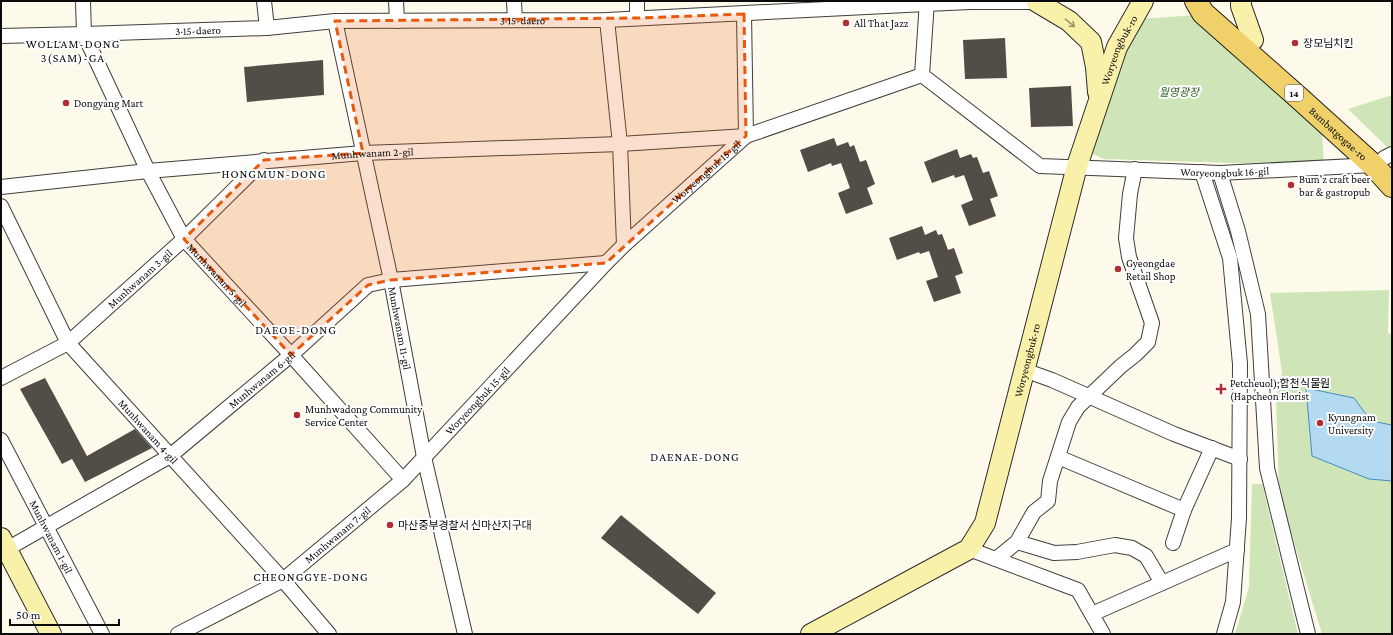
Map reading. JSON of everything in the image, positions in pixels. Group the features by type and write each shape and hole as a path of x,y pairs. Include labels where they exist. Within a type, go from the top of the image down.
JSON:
{"main road":[{"path":"1040,1 1069,21 1091,42 1096,67 1099,100"},
{"name":"Woryeongbuk-ro","path":"969,549 985,523 1077,166 1116,47 1143,1"},
{"name":"Bambatgogae-ro","path":"1196,1 1202,13 1293,92 1385,161"},
{"name":"Bambatgogae-ro","path":"1210,1 1385,161 1392,186"},
{"path":"1241,1 1241,6 1253,40"},
{"path":"3,545 51,634"},
{"path":"811,634 969,549"}],"street":[{"path":"82,1 84,34"},
{"path":"264,1 266,28"},
{"path":"396,1 397,21"},
{"path":"514,1 515,20"},
{"path":"637,1 637,18"},
{"name":"3·15-daero","path":"1,36 266,28 335,21 607,20 744,14 926,2 1040,1"},
{"path":"926,2 922,75 1040,166 1077,166"},
{"path":"744,14 746,136"},
{"path":"607,20 620,144 624,245"},
{"name":"Munhwanam 11-gil","path":"335,21 391,280 424,456 466,634"},
{"name":"Munhwanam 5-gil","path":"84,34 148,171 184,239 403,480"},
{"name":"Woryeongbuk 15-gil","path":"424,456 624,245 746,136 922,75"},
{"name":"Munhwanam 2-gil","path":"1,187 148,171 363,152 620,144 746,136"},
{"name":"Munhwanam 3-gil","path":"1,378 68,343 184,239 264,160"},
{"name":"Woryeongbuk 16-gil","path":"1077,166 1220,173 1385,161"},
{"path":"996,559 1017,542 1034,512 1048,501 1050,481 1069,422 1078,407 1148,342 1152,323 1129,257 1126,238 1130,194 1135,169"},
{"path":"1202,172 1230,258 1240,364 1239,518 1233,602 1224,634"},
{"path":"1220,173 1238,231 1258,314 1267,468 1308,634"},
{"name":"Munhwanam 4-gil","path":"1,206 68,343 283,580 329,634"},
{"name":"Munhwanam 6-gil","path":"3,545 47,526 170,456 291,355 368,285 391,280 606,263"},
{"path":"1024,370 1052,380 1174,434 1240,459"},
{"name":"Munhwanam 1-gil","path":"1,440 102,634"},
{"path":"1173,543 1184,510 1212,448"},
{"name":"Munhwanam 7-gil","path":"178,634 283,580 403,480 424,456"},
{"path":"1058,456 1184,510"},
{"path":"1017,542 1054,553 1076,552 1116,545 1132,548 1146,556 1162,583"},
{"path":"969,549 1078,590 1103,634"},
{"path":"1092,614 1237,550"}],"highlighted area":[{"path":"744,14 746,136 606,263 391,280 368,285 291,355 184,239 264,160 363,153 335,21 637,18"}],"green space":[{"name":"월영광장","path":"1198,15 1322,134 1324,166 1104,159 1089,152 1115,62 1139,19"},
{"path":"1392,95 1392,148 1389,149 1348,109"},
{"name":"Kyungnam University","path":"1389,290 1388,333 1392,334 1392,633 1322,634 1279,493 1276,398 1282,372 1270,293"},
{"path":"1252,484 1262,484 1298,634 1235,634 1249,587"}],"water":[{"path":"1306,388 1354,398 1371,421 1392,425 1392,481 1369,479 1312,456"}],"building":[{"path":"1005,38 1007,78 965,79 963,40"},
{"path":"323,60 324,95 247,102 244,67"},
{"path":"1071,86 1073,126 1031,127 1029,88"},
{"path":"834,138 837,146 848,142 850,147 854,145 860,162 866,160 875,184 867,188 873,204 846,214 838,193 850,188 841,163 832,166 831,163 808,172 800,150"},
{"path":"957,149 960,158 971,154 973,158 977,157 983,173 989,171 998,196 990,199 996,216 969,226 961,205 973,200 964,175 955,178 954,175 932,183 924,162"},
{"path":"922,226 925,235 936,230 938,235 942,234 948,250 954,248 963,273 955,276 961,293 934,302 926,281 938,277 929,251 920,254 919,252 897,260 889,238"},
{"path":"45,378 87,456 135,429 152,448 85,482 72,459 62,464 20,389"},
{"path":"621,515 716,593 698,614 601,538"}],"place":[{"name":"All That Jazz","path":"846,23"},
{"name":"장모님치킨","path":"1295,43"},
{"name":"Dongyang Mart","path":"66,103"},
{"name":"Bum'z craft beer bar & gastropub","path":"1291,185"},
{"name":"Gyeongdae Retail Shop","path":"1118,269"},
{"name":"Petcheuol);합천식물원 (Hapcheon Florist","path":"1221,389"},
{"name":"Munhwadong Community Service Center","path":"297,415"},
{"name":"Kyungnam University","path":"1320,423"},
{"name":"마산중부경찰서 신마산지구대","path":"390,525"}],"district":[{"name":"WOLLAM-DONG 3(SAM)-GA","path":"73,51"},
{"name":"HONGMUN-DONG","path":"274,174"},
{"name":"DAEOE-DONG","path":"296,330"},
{"name":"DAENAE-DONG","path":"695,457"},
{"name":"CHEONGGYE-DONG","path":"311,577"}]}
